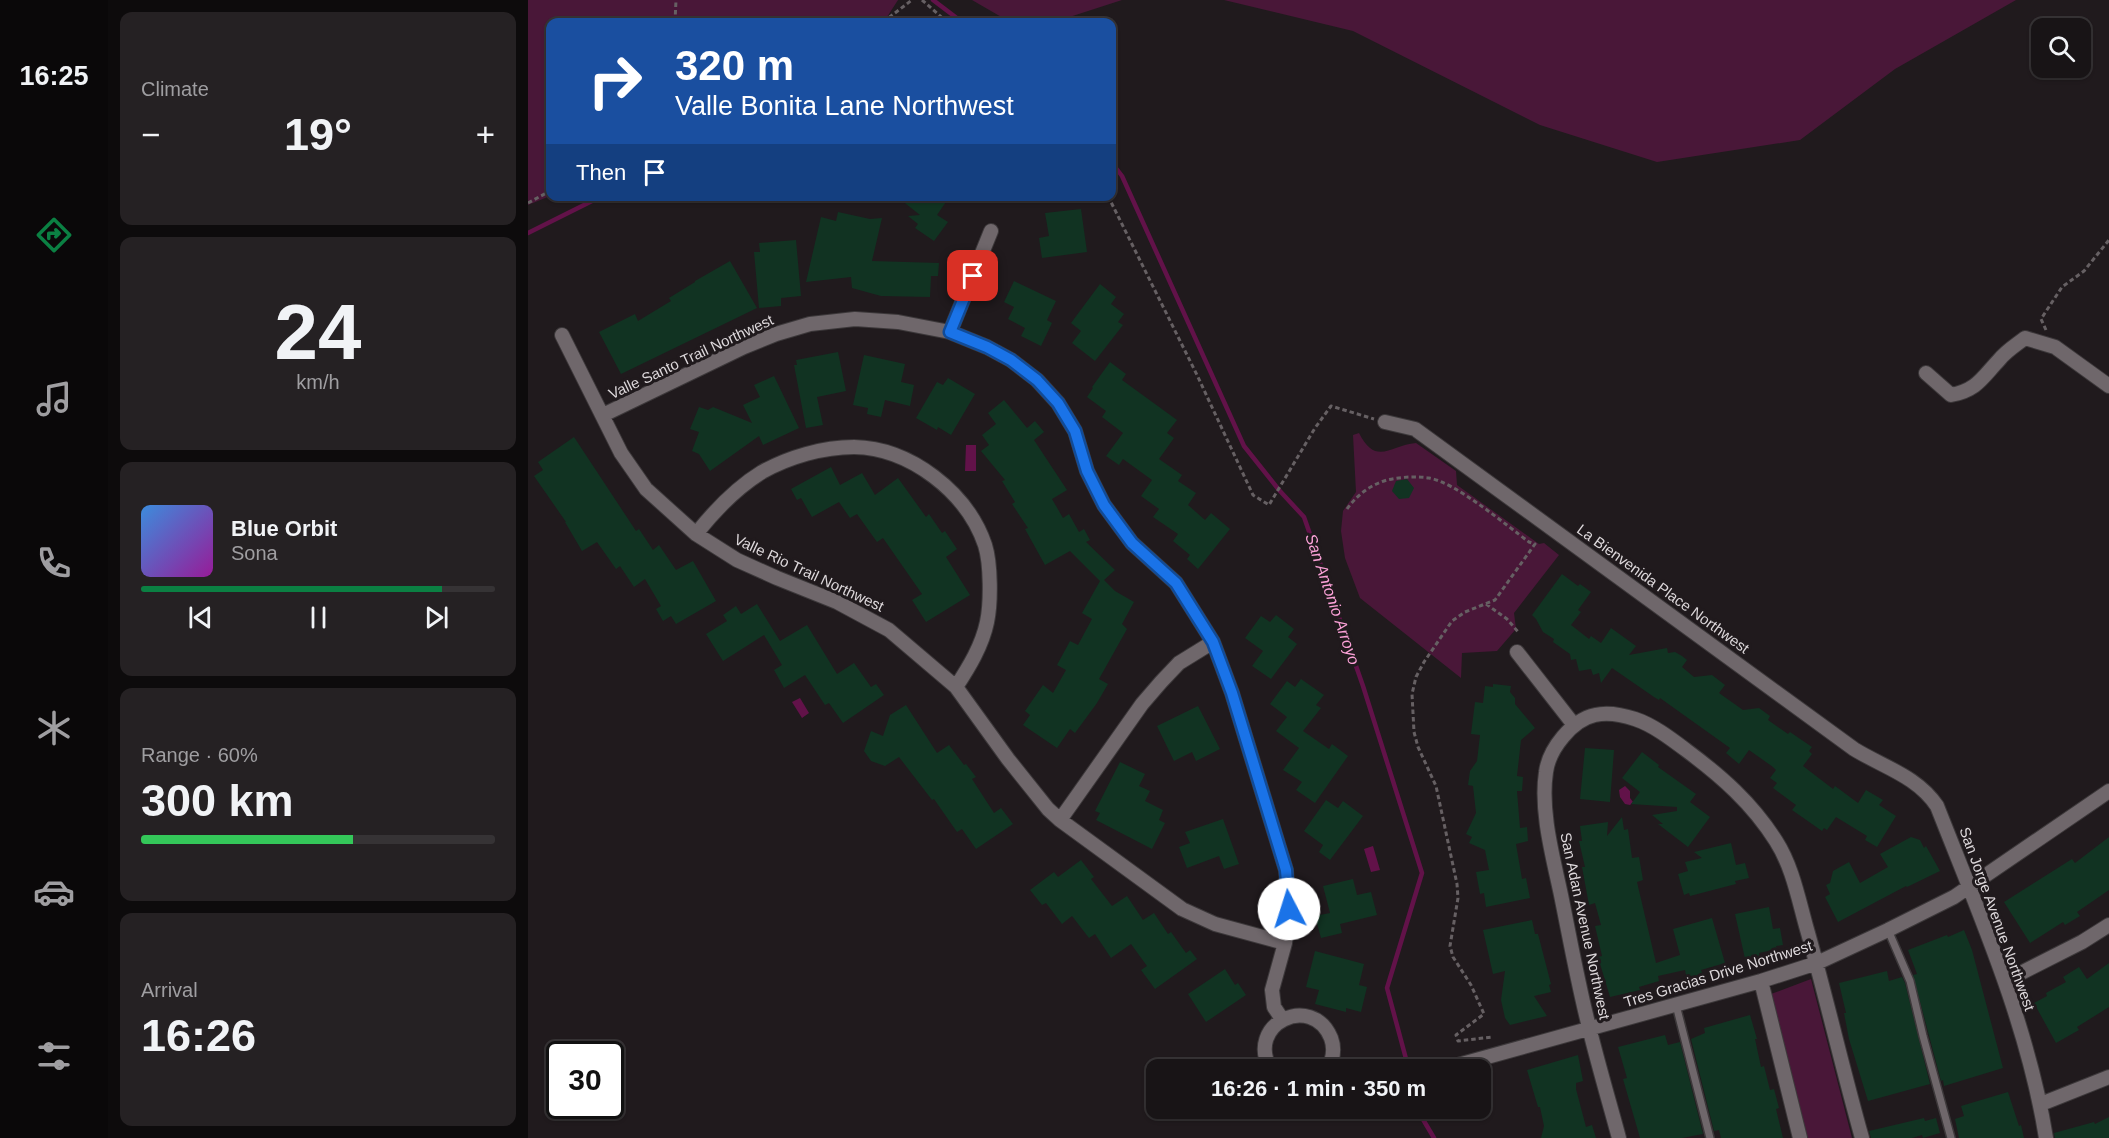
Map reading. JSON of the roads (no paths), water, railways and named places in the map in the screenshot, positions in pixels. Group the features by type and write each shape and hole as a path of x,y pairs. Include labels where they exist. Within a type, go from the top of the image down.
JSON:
{"street":[{"path":"950,332 991,231"},
{"name":"Valle Santo Trail Northwest","path":"603,415 776,334 810,324 855,319 898,322 950,332 987,347 1011,360 1037,380 1058,403 1075,431 1087,471 1104,505 1132,543 1176,583 1213,642 1232,693 1286,870 1289,909 1285,943 1272,990 1274,1006 1282,1019"},
{"name":"Valle Rio Trail Northwest","path":"562,335 621,453 646,489 696,534 737,560 837,602 889,630 956,687 1015,768 1048,809 1060,820 1182,909 1215,924 1285,943"},
{"path":"1926,373 1951,395 1965,393 1980,383 2001,357 2025,338 2055,347 2109,386"},
{"name":"La Bienvenida Place Northwest","path":"1384,422 1415,429 1854,749 1921,786"},
{"path":"696,534 738,489 763,472 794,458 824,450 855,447 890,454 922,468 951,491 973,519 985,546 990,571 987,621 974,659 956,687"},
{"path":"1060,820 1142,704 1179,663 1213,642"},
{"path":"1517,652 1574,726 1593,715 1608,713 1635,719 1663,733 1722,777 1752,807 1778,843 1792,877 1817,963 1840,1060 1862,1138"},
{"name":"San Adan Avenue Northwest","path":"1574,726 1558,743 1549,758 1545,774 1549,836 1589,1029 1619,1138"},
{"name":"San Jorge Avenue Northwest","path":"1921,786 1937,806 2005,981 2041,1104 2046,1138"},
{"name":"Tres Gracias Drive Northwest","path":"1480,1059 1761,981 1817,963 1888,930 1970,887 2109,791"},
{"path":"2005,981 2109,926"},
{"path":"1761,981 1800,1138"},
{"path":"1265,1059 1266,1037 1282,1019 1294,1016 1306,1016 1318,1021 1327,1030 1332,1041 1332,1059"},
{"path":"2041,1104 2109,1077"}],"lane":[{"path":"1888,930 1910,981 1951,1138"},
{"path":"1676,1005 1710,1138"}],"waterway":[{"name":"San Antonio Arroyo","path":"933,0 957,18"},
{"name":"San Antonio Arroyo","path":"1116,168 1122,176 1244,446 1304,517 1363,686 1422,873 1387,988 1406,1059"},
{"path":"528,233 592,201"},
{"name":"San Antonio Arroyo","path":"1423,1119 1434,1138"}]}
